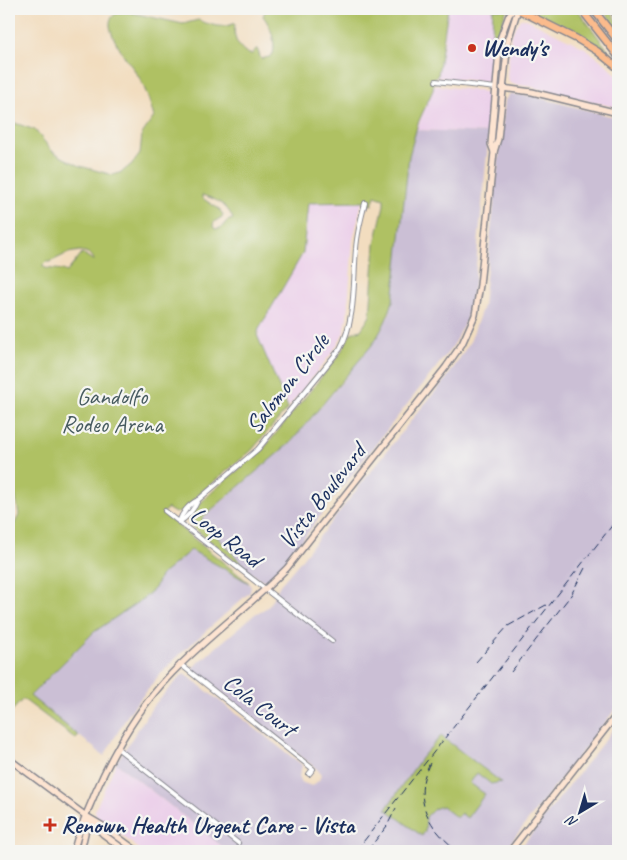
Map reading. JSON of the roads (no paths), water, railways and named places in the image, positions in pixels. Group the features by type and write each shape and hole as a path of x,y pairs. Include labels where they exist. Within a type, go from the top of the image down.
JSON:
{"highway":[{"path":"518,9 577,39 597,51 618,68"},
{"path":"581,9 618,56"},
{"path":"593,9 618,41"},
{"path":"613,9 618,17"}],"main road":[{"name":"Vista Boulevard","path":"494,152 491,144 499,48 503,27 512,11 518,9"},
{"name":"Vista Boulevard","path":"74,851 80,826 101,779 117,748 147,702 180,664 265,590 298,555 466,339 478,302 508,41 518,9"},
{"path":"496,88 532,92 618,113"},
{"path":"510,851 618,713"},
{"path":"9,759 136,851"},
{"name":"Vista Boulevard","path":"81,851 86,829 86,816"},
{"path":"86,816 99,830 126,851"}],"street":[{"path":"436,81 496,88"},
{"name":"Salomon Circle","path":"179,522 182,514 191,504 258,449 340,349 350,320 357,240 366,203"},
{"path":"9,489 12,505 9,520"},
{"name":"Loop Road","path":"165,511 332,641"},
{"name":"Cola Court","path":"180,664 314,769 309,774"},
{"path":"117,748 238,843"}],"railway":[{"path":"356,851 618,518"},
{"path":"511,672 571,595 586,566"},
{"path":"476,662 508,626 546,605"},
{"path":"430,763 422,789 426,812 431,823 439,833 458,851"},
{"path":"367,851 387,826 396,808"}],"place":[{"name":"Wendy's","path":"472,48"},
{"name":"Renown Health Urgent Care - Vista","path":"50,825"}],"park label":[{"name":"Gandolfo Rodeo Arena","path":"112,410"}]}
